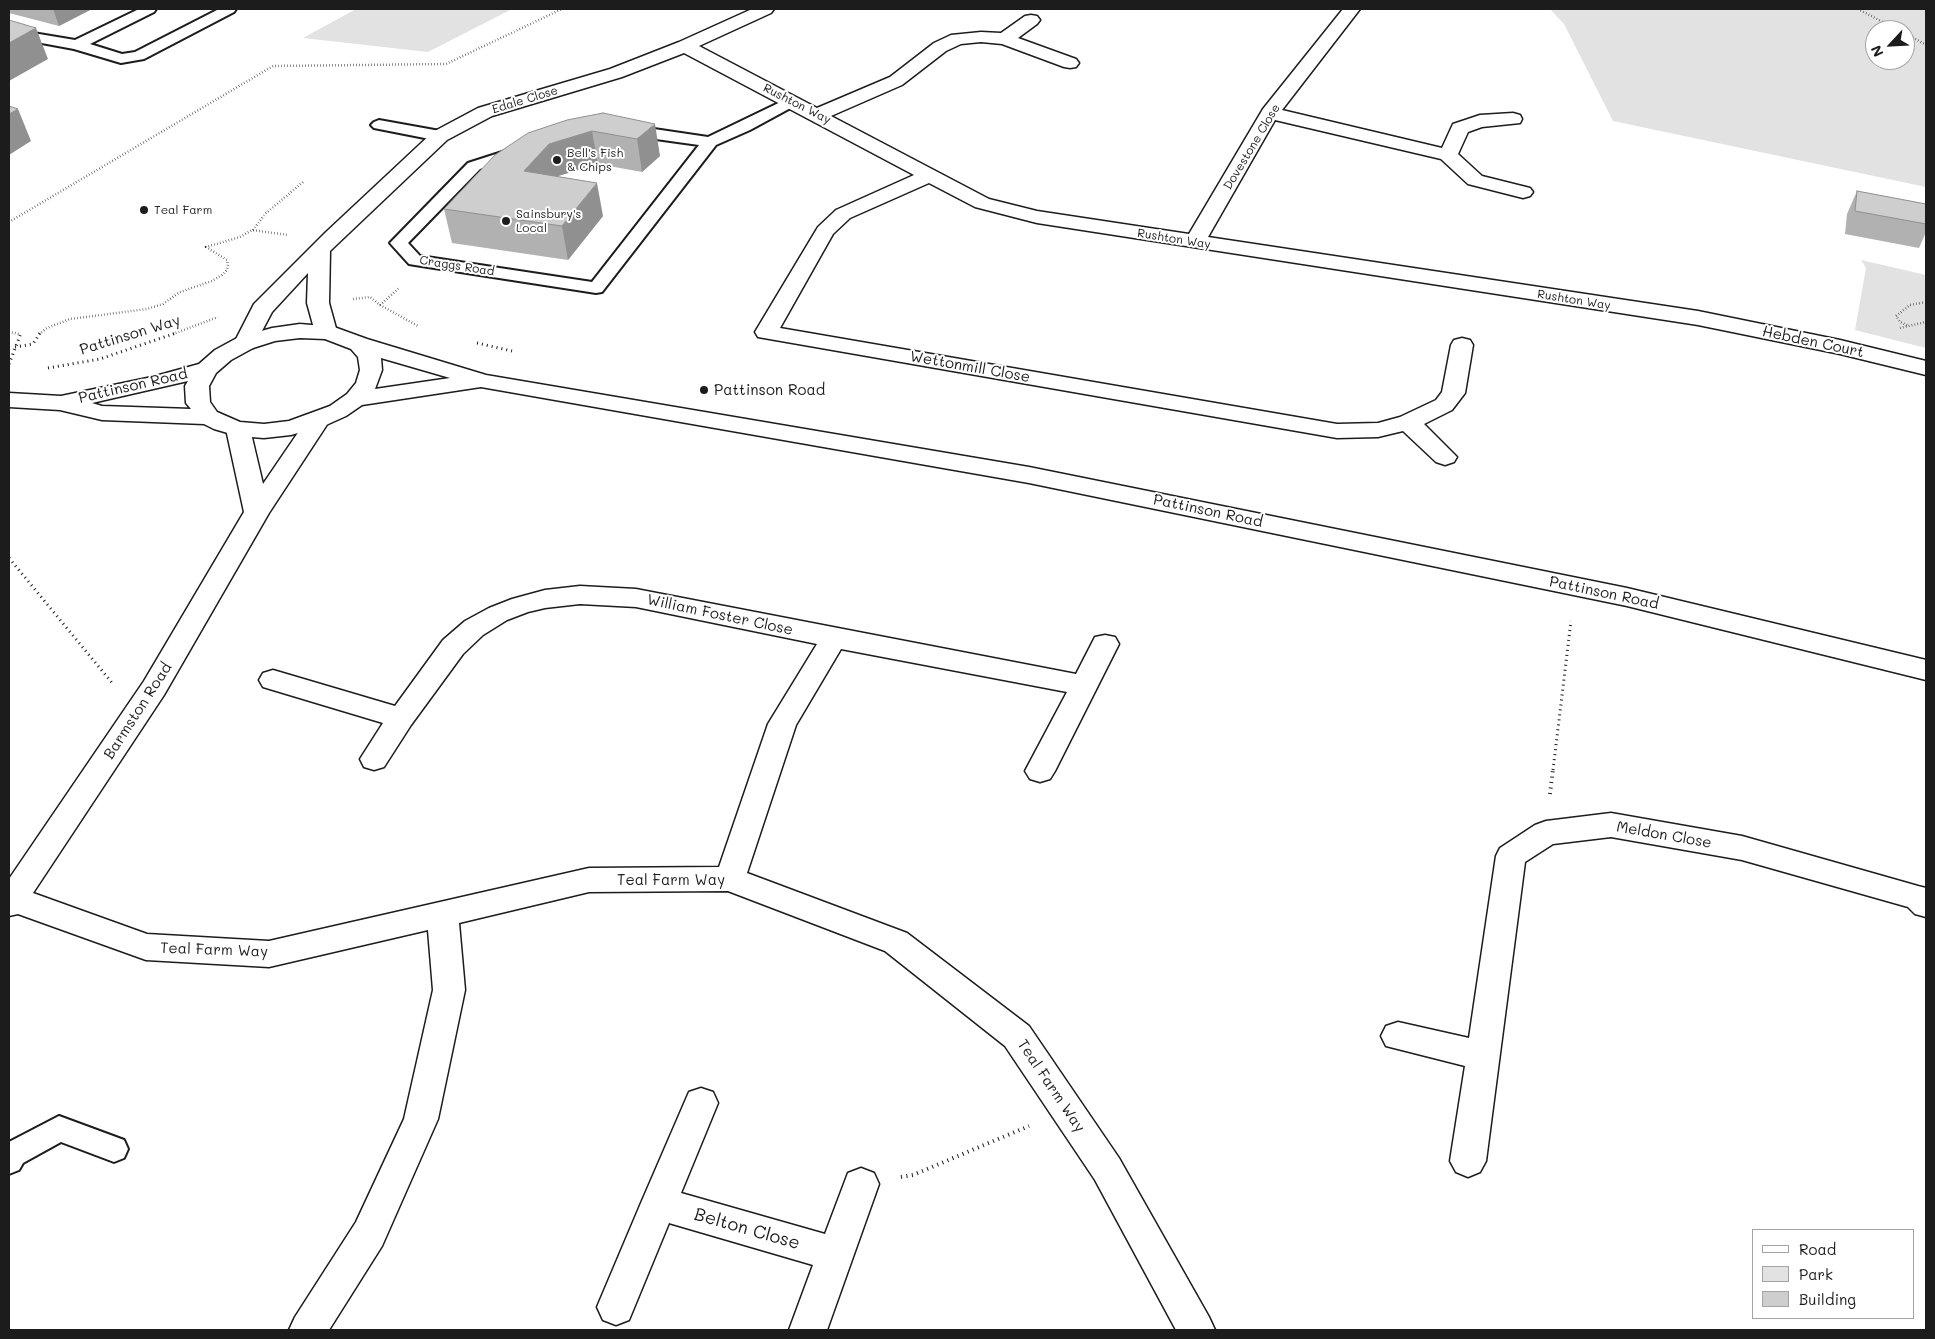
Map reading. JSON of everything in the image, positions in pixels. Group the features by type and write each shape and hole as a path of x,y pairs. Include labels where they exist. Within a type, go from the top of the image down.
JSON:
{"street":[{"name":"Edale Close","path":"245,343 262,309 326,244 440,136 485,112 616,73 686,46 765,9"},
{"name":"Dovestone Close","path":"1195,242 1270,113 1352,9"},
{"path":"1006,39 1031,20"},
{"path":"817,115 896,81 940,47 957,39 981,37 1006,39 1070,62"},
{"name":"Rushton Way","path":"686,46 982,202 1037,217 1698,318"},
{"path":"1270,113 1448,156 1475,180 1523,192"},
{"path":"1448,156 1460,128 1480,121 1513,119"},
{"name":"Wettonmill Close","path":"930,175 843,214 825,231 766,332 1337,431 1378,430 1408,422 1444,405 1453,393 1462,345"},
{"path":"326,244 318,303 326,332"},
{"name":"Hebden Court","path":"1698,318 1840,346 1926,368"},
{"name":"Pattinson Road","path":"60,403 155,383 207,369 223,355 245,343 272,335 300,331 326,332 359,344 483,381 1029,475 1627,597 1926,670"},
{"path":"207,369 197,386 198,403 209,417 238,429 264,431 291,428 318,420 338,410 354,399 367,384 371,370 369,356 359,344"},
{"name":"Pattinson Road","path":"354,399 483,381"},
{"name":"Pattinson Road","path":"9,400 60,403 102,414 209,417"},
{"name":"Barmston Road","path":"11,902 154,688 257,512 318,420"},
{"path":"1408,422 1445,457"},
{"path":"238,429 257,512"},
{"name":"William Foster Close","path":"374,759 401,718 453,648 474,628 498,614 521,605 580,594 636,598 834,638 1084,685"},
{"path":"730,879 782,724 834,638"},
{"path":"1040,771 1105,644"},
{"path":"273,680 401,718"},
{"name":"Meldon Close","path":"1468,1161 1511,856 1546,833 1611,825 1742,848 1918,898 1926,905"},
{"name":"Teal Farm Way","path":"11,902 146,947 269,954 589,880 730,879 896,942 1017,1036 1107,1169 1196,1330"},
{"path":"308,1330 369,1234 421,1119 449,990 442,913"},
{"path":"1398,1036 1483,1056"},
{"path":"616,1307 701,1103"},
{"path":"808,1330 860,1184"},
{"name":"Belton Close","path":"659,1203 836,1254"}],"lane":[{"path":"77,45 149,9"},
{"path":"9,33 77,45 121,59 131,58 229,9"},
{"name":"Craggs Road","path":"540,145 474,166 399,243 415,260 596,288 710,142 744,127 791,102"},
{"path":"380,125 440,136"},
{"path":"616,130 710,142"},
{"path":"9,1161 13,1154 60,1128 114,1149"}],"path":[{"path":"9,222 273,66 446,64 562,9"},
{"path":"1858,9 1879,20"},
{"path":"15,347 33,344 39,334 64,321 85,316 147,309 162,304 180,292 212,281 227,270 228,265 227,260 206,247 240,237 252,230 265,214 303,182"},
{"path":"252,230 301,236 326,244"},
{"path":"1907,325 1900,322 1896,316 1910,305 1926,302"},
{"name":"Pattinson Way","path":"42,369 100,359 200,325 224,314"},
{"path":"9,332 21,333 9,364"},
{"path":"9,558 137,713"},
{"path":"1546,833 1570,621 1579,622"},
{"path":"860,1184 914,1175 1067,1110"}],"green space":[{"path":"356,9 512,9 428,52 303,38"},
{"path":"1550,9 1926,9 1926,187 1613,121 1564,24"},
{"path":"1861,260 1926,275 1926,348 1855,330 1866,268"}],"building":[{"path":"9,20 36,28 9,43"},
{"path":"9,106 18,109 9,114"},
{"path":"603,113 655,124 637,139 592,131 549,144 524,171 597,183 562,226 444,209 495,155 528,133 567,120"},
{"path":"1857,191 1926,204 1926,224 1855,211"}],"place":[{"name":"Bell's Fish & Chips","path":"557,160"},
{"name":"Teal Farm","path":"144,210"},
{"name":"Sainsbury's Local","path":"506,221"},
{"name":"Pattinson Road","path":"704,390"}]}
